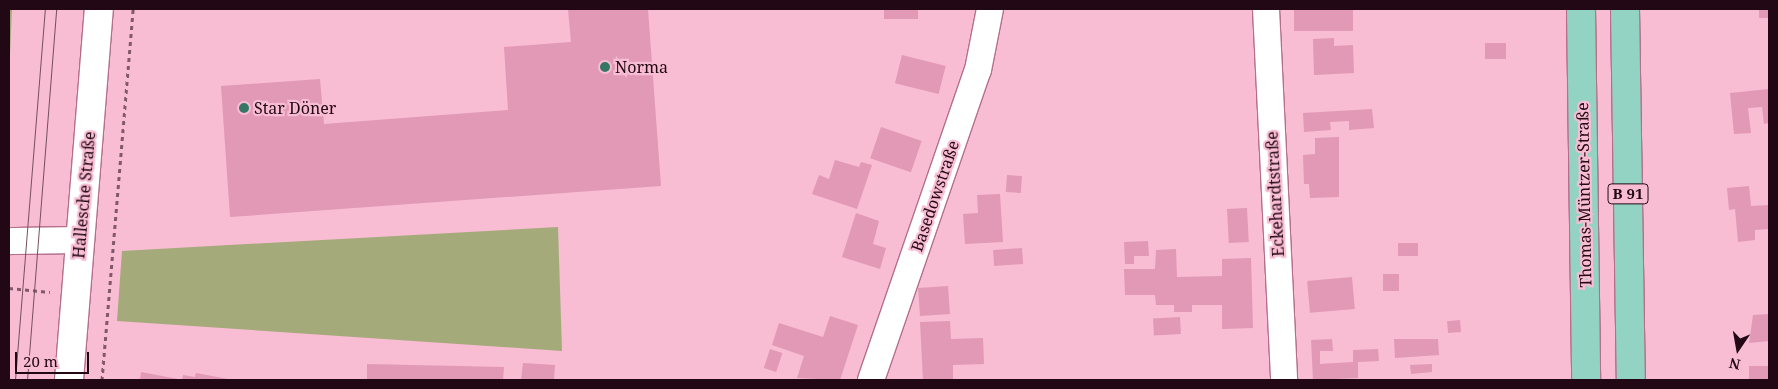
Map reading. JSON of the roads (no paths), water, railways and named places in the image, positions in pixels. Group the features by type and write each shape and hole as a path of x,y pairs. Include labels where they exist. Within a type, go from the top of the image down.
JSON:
{"main road":[{"name":"Thomas-Müntzer-Straße","path":"1581,9 1586,380"},
{"name":"B 91","path":"1625,9 1631,380"}],"street":[{"name":"Hallesche Straße","path":"69,380 100,9"},
{"name":"Basedowstraße","path":"870,380 978,70 990,9"},
{"name":"Eckehardtstraße","path":"1266,9 1284,380"},
{"path":"9,241 81,240"}],"tram line":[{"path":"15,380 45,9"},
{"path":"27,380 56,9"}],"place":[{"name":"Norma","path":"605,67"},
{"name":"Star Döner","path":"244,108"}]}
